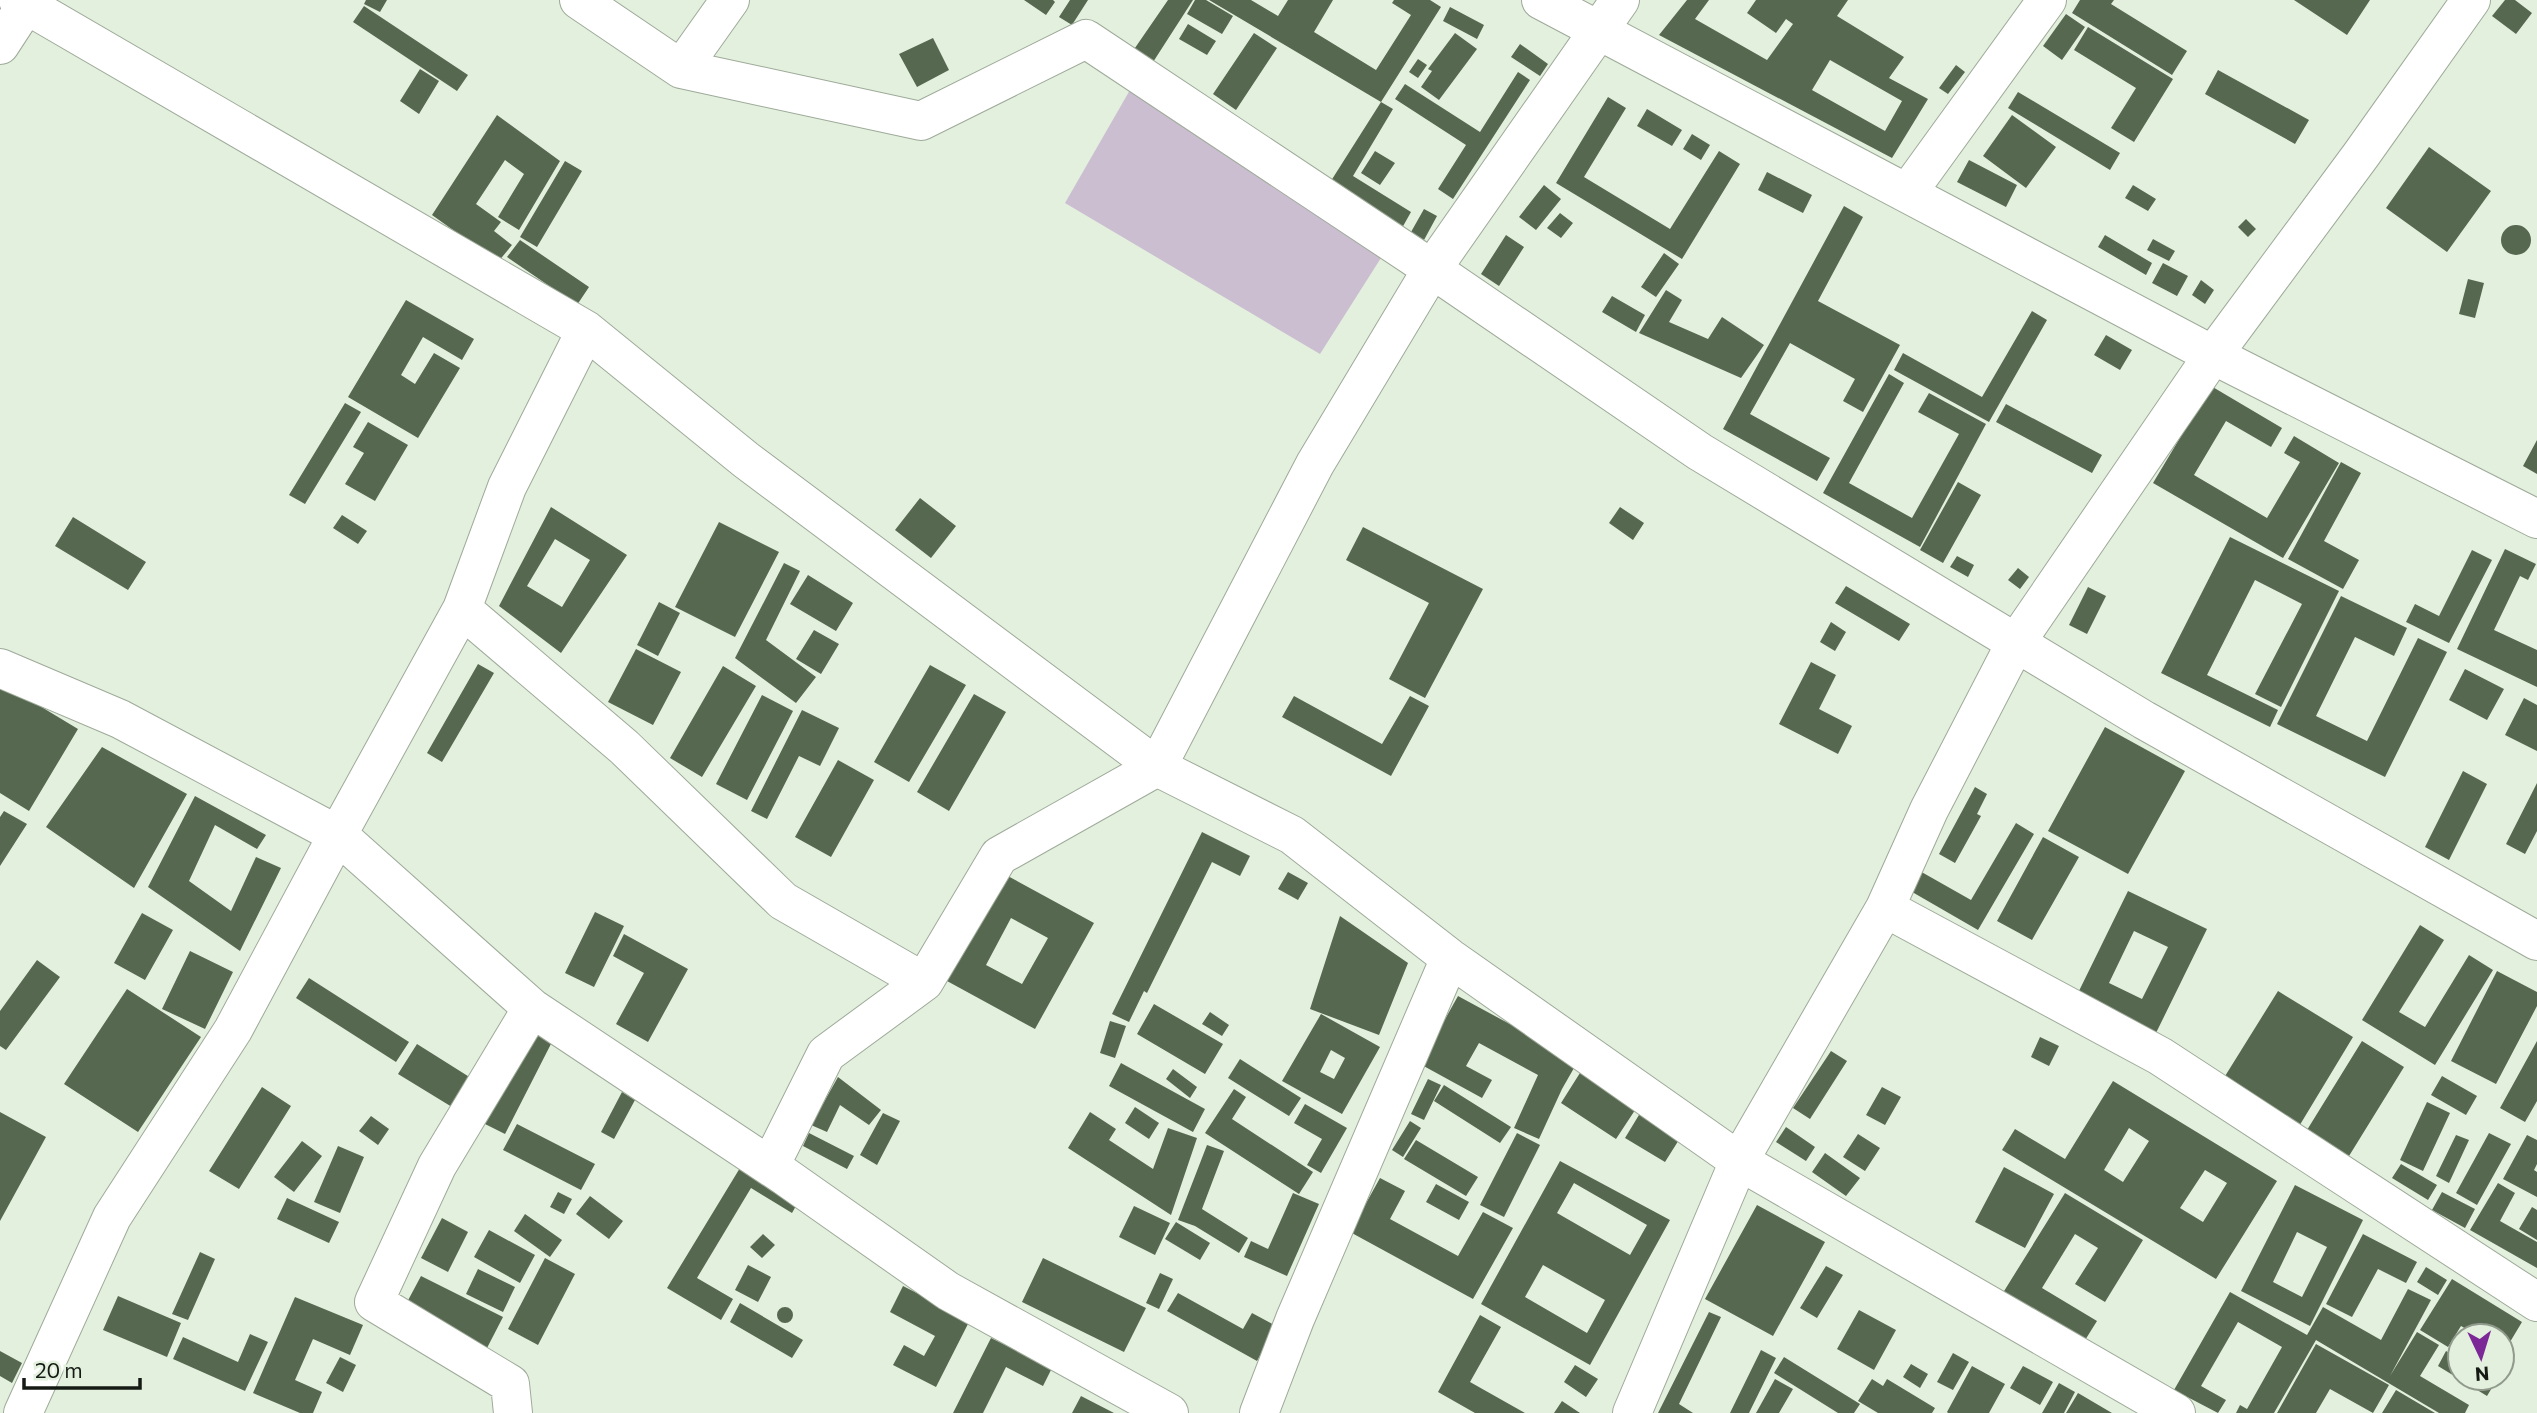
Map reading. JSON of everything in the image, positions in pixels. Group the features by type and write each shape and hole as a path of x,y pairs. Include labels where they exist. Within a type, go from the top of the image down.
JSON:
{"street":[{"path":"579,0 681,69 921,121 1086,39 1432,269 1700,452 2144,720 2537,941"},
{"path":"681,69 730,0"},
{"path":"1541,0 2213,355 2537,519"},
{"path":"770,1166 826,1054 924,982 999,856 1157,766 1315,464 1432,269 1620,0"},
{"path":"1908,192 2047,0"},
{"path":"1632,1413 1739,1161 1885,908 1928,810 2015,643 2213,355 2361,155 2471,0"},
{"path":"0,45 22,2 586,330 746,460 1157,766 1292,835 1450,958 1739,1161 2176,1413"},
{"path":"23,1413 112,1217 233,1030 462,609 506,487 586,330"},
{"path":"462,609 624,747 783,901 924,982"},
{"path":"0,668 120,719 338,835 532,1008 770,1166 948,1291 1169,1413"},
{"path":"1885,908 2160,1056 2537,1302"},
{"path":"1259,1413 1295,1319 1450,958"},
{"path":"513,1413 510,1384 373,1302 437,1166 532,1008"}],"shaded area":[{"path":"1134,83 1393,239 1320,354 1065,203"}],"building":[{"path":"366,0 387,0 380,12 364,4"},
{"path":"1024,0 1053,0 1055,2 1046,15"},
{"path":"1070,0 1088,0 1072,25 1059,17"},
{"path":"1168,0 1193,0 1146,73 1126,61"},
{"path":"1195,0 1206,0 1233,16 1222,34 1187,14"},
{"path":"1209,0 1251,0 1278,16 1288,0 1333,0 1314,32 1376,70 1411,15 1392,3 1394,0 1430,0 1441,7 1381,102"},
{"path":"1687,0 1709,0 1695,19 1767,60 1793,24 1786,19 1776,33 1747,13 1756,0 1848,0 1837,16 1904,57 1889,78 1928,99 1892,158 1659,35","holes":["1830,60 1902,101 1885,131 1812,90"]},
{"path":"2080,0 2114,0 2111,4 2187,51 2172,75 2072,13"},
{"path":"2294,0 2370,0 2347,35"},
{"path":"2505,0 2515,0 2532,13 2516,34 2492,16"},
{"path":"364,6 468,75 457,91 353,22"},
{"path":"1450,7 1484,25 1477,39 1443,21"},
{"path":"2066,14 2085,27 2062,60 2043,46"},
{"path":"1188,24 1216,41 1207,55 1179,39"},
{"path":"2088,27 2173,79 2134,142 2111,128 2136,88 2074,50"},
{"path":"1254,33 1277,48 1236,110 1213,94"},
{"path":"1455,33 1477,49 1439,100 1421,87 1432,71 1428,69"},
{"path":"933,38 949,70 917,87 899,54"},
{"path":"1520,44 1548,64 1540,76 1511,57"},
{"path":"1418,59 1427,65 1418,78 1409,72"},
{"path":"1956,65 1965,72 1948,94 1939,88"},
{"path":"420,69 439,81 419,114 400,101"},
{"path":"2218,70 2309,120 2295,144 2205,94"},
{"path":"1518,72 1530,80 1453,199 1438,189 1466,145 1395,99 1405,84 1480,132"},
{"path":"2018,92 2120,153 2110,170 2008,108"},
{"path":"1608,97 1626,108 1584,177 1670,229 1719,151 1740,164 1682,259 1556,183"},
{"path":"1381,102 1393,109 1353,176 1411,212 1402,228 1329,184"},
{"path":"1647,109 1682,130 1672,146 1637,126"},
{"path":"497,115 560,161 519,230 498,217 524,174 505,160 476,204 501,222 494,231 512,245 498,262 432,215"},
{"path":"2012,115 2056,147 2026,188 1983,156"},
{"path":"1692,134 1710,145 1701,160 1683,149"},
{"path":"2429,147 2491,191 2447,252 2386,208"},
{"path":"1375,151 1395,163 1380,185 1361,173"},
{"path":"1969,160 2017,185 2006,207 1957,182"},
{"path":"565,161 582,171 537,247 520,237"},
{"path":"1767,172 1812,195 1803,213 1758,190"},
{"path":"1544,185 1561,199 1536,230 1519,217"},
{"path":"2133,185 2156,199 2148,211 2125,198"},
{"path":"1844,206 1863,217 1818,301 1900,345 1863,412 1843,401 1855,379 1790,343 1750,414 1830,458 1817,481 1723,429"},
{"path":"1424,209 1437,216 1424,240 1411,232"},
{"path":"1560,213 1573,223 1561,238 1547,228"},
{"path":"2246,219 2256,229 2248,237 2238,227"},
{"path":"2516,225 2527,229 2531,240 2527,251 2516,255 2505,251 2501,240 2505,229"},
{"path":"1506,235 1524,247 1499,286 1481,274"},
{"path":"2105,235 2152,263 2146,275 2098,247"},
{"path":"2153,239 2175,251 2169,261 2147,250"},
{"path":"520,240 589,287 577,305 507,257"},
{"path":"1664,253 1679,264 1656,297 1641,287"},
{"path":"2163,263 2188,276 2177,296 2152,283"},
{"path":"2468,279 2484,283 2475,318 2459,314"},
{"path":"2201,280 2214,290 2205,304 2192,295"},
{"path":"1666,290 1682,300 1669,322 1708,339 1722,317 1764,345 1741,378 1639,333"},
{"path":"1612,296 1645,315 1636,332 1602,312"},
{"path":"406,300 474,339 462,360 423,337 401,375 415,384 434,353 460,368 418,438 348,397"},
{"path":"2032,311 2047,320 1989,422 1894,370 1903,353 1982,397"},
{"path":"2106,335 2132,350 2120,370 2094,355"},
{"path":"1889,374 1904,383 1849,483 1912,518 1959,434 1918,412 1929,393 1986,424 1920,547 1823,493"},
{"path":"2211,386 2282,428 2271,447 2226,421 2194,475 2267,518 2300,462 2284,453 2294,436 2339,463 2283,558 2153,483"},
{"path":"345,403 361,412 305,504 289,495"},
{"path":"2006,404 2102,455 2092,473 1996,422"},
{"path":"368,422 408,445 375,501 345,484 364,453 353,447"},
{"path":"2537,440 2537,474 2523,466"},
{"path":"2341,462 2361,473 2324,541 2359,560 2343,589 2288,559"},
{"path":"1958,482 1981,495 1943,563 1920,550"},
{"path":"920,498 956,526 931,558 895,530"},
{"path":"551,507 627,555 561,653 499,606","holes":["555,539 590,560 562,607 527,586"]},
{"path":"1620,507 1644,523 1633,540 1609,523"},
{"path":"342,515 367,531 358,544 333,528"},
{"path":"73,517 146,562 128,590 55,546"},
{"path":"719,522 779,552 735,637 675,607"},
{"path":"1363,527 1483,589 1425,698 1389,679 1429,603 1346,560"},
{"path":"2230,537 2339,591 2281,707 2255,694 2302,604 2255,580 2207,675 2278,710 2270,727 2161,673"},
{"path":"2505,549 2536,564 2528,580 2520,576 2494,630 2537,650 2537,687 2457,649"},
{"path":"2472,550 2492,560 2449,643 2406,622 2415,604 2439,616"},
{"path":"1957,556 1974,565 1968,577 1950,567"},
{"path":"784,563 800,571 766,640 816,677 796,703 735,658"},
{"path":"2018,568 2029,577 2020,589 2008,580"},
{"path":"808,575 853,603 836,631 790,604"},
{"path":"1846,586 1910,624 1899,641 1835,603"},
{"path":"2088,587 2106,596 2087,634 2069,625"},
{"path":"2341,596 2407,628 2394,656 2355,637 2316,716 2367,741 2418,638 2447,652 2385,777 2277,724"},
{"path":"659,602 680,613 658,656 637,645"},
{"path":"1831,622 1846,632 1835,651 1820,642"},
{"path":"814,630 839,644 821,674 796,659"},
{"path":"636,649 681,672 653,725 608,702"},
{"path":"1811,662 1836,675 1819,709 1852,726 1838,754 1779,724"},
{"path":"478,664 494,673 442,762 427,753"},
{"path":"930,665 966,685 909,782 874,762"},
{"path":"723,666 756,686 702,777 670,758"},
{"path":"2465,669 2504,689 2487,720 2449,700"},
{"path":"0,682 78,729 29,811 0,793"},
{"path":"974,694 1006,712 949,811 917,792"},
{"path":"762,695 793,711 747,800 716,784"},
{"path":"1294,696 1382,744 1410,696 1429,706 1391,776 1282,717"},
{"path":"2524,698 2537,705 2537,751 2505,735"},
{"path":"802,710 839,728 820,766 799,756 767,819 751,811"},
{"path":"2105,727 2185,771 2128,874 2048,831"},
{"path":"102,747 187,794 134,888 46,827"},
{"path":"838,760 874,780 831,857 795,837"},
{"path":"2463,771 2487,784 2449,860 2425,847"},
{"path":"2537,783 2537,831 2525,854 2506,844"},
{"path":"1975,787 1987,794 1977,814 1981,816 1955,863 1939,854"},
{"path":"195,796 266,835 257,849 215,825 189,881 231,911 256,857 281,868 240,951 148,887"},
{"path":"4,811 27,824 0,866 0,817"},
{"path":"2016,823 2034,834 1978,930 1907,889 1918,870 1971,900"},
{"path":"1202,832 1250,856 1240,876 1212,862 1147,993 1144,991 1129,1022 1112,1014"},
{"path":"2043,837 2079,857 2032,940 1997,921"},
{"path":"1288,872 1308,883 1298,900 1278,889"},
{"path":"1006,875 1094,923 1035,1029 947,981","holes":["1011,918 1048,938 1022,984 986,965"]},
{"path":"2128,891 2207,929 2156,1033 2077,995","holes":["2134,931 2168,947 2142,999 2109,983"]},
{"path":"595,912 624,926 594,987 565,973"},
{"path":"142,913 173,930 145,980 114,963"},
{"path":"1340,916 1408,963 1379,1035 1310,1009"},
{"path":"2420,925 2444,940 2399,1012 2425,1027 2469,955 2493,970 2435,1065 2362,1020"},
{"path":"624,934 688,969 648,1042 616,1024 644,973 613,956"},
{"path":"190,951 233,972 205,1029 162,1009"},
{"path":"37,960 60,977 6,1050 0,1046 0,1011"},
{"path":"2497,971 2537,992 2537,1006 2496,1084 2451,1061"},
{"path":"309,978 409,1042 396,1062 296,998"},
{"path":"127,989 201,1037 138,1132 64,1084"},
{"path":"2278,991 2353,1037 2298,1128 2222,1081"},
{"path":"1458,996 1578,1061 1539,1139 1514,1128 1538,1075 1479,1043 1466,1066 1492,1080 1482,1098 1420,1064"},
{"path":"1154,1004 1223,1044 1205,1074 1137,1034"},
{"path":"1210,1012 1229,1025 1222,1036 1202,1024"},
{"path":"1321,1014 1380,1047 1342,1114 1282,1081","holes":["1331,1050 1345,1058 1334,1079 1320,1072"]},
{"path":"1110,1021 1126,1026 1115,1058 1100,1053"},
{"path":"532,1028 553,1040 505,1134 483,1123"},
{"path":"2040,1037 2059,1046 2049,1066 2031,1057"},
{"path":"2362,1041 2404,1067 2349,1156 2307,1130"},
{"path":"2537,1041 2537,1101 2525,1122 2500,1108"},
{"path":"417,1044 471,1078 452,1107 398,1074"},
{"path":"1831,1051 1847,1061 1810,1119 1793,1108"},
{"path":"1240,1059 1301,1098 1289,1116 1228,1078"},
{"path":"1121,1063 1205,1109 1193,1132 1109,1086"},
{"path":"1585,1065 1641,1101 1616,1139 1561,1103"},
{"path":"1173,1069 1197,1087 1190,1098 1166,1079"},
{"path":"2442,1076 2477,1096 2466,1115 2431,1095"},
{"path":"838,1077 881,1110 869,1125 840,1105 827,1132 811,1125"},
{"path":"1428,1079 1441,1085 1424,1120 1411,1114"},
{"path":"2113,1081 2277,1181 2216,1279 2002,1150 2015,1129 2065,1159","holes":["2129,1128 2149,1141 2123,1182 2104,1170","2205,1170 2227,1183 2203,1222 2180,1208"]},
{"path":"1444,1085 1511,1127 1500,1143 1434,1101"},
{"path":"262,1087 291,1106 239,1189 209,1171"},
{"path":"1882,1087 1901,1097 1885,1125 1866,1115"},
{"path":"1234,1089 1246,1097 1232,1119 1313,1172 1299,1194 1205,1133"},
{"path":"622,1092 635,1100 614,1139 601,1132"},
{"path":"2427,1102 2450,1113 2423,1171 2400,1160"},
{"path":"1305,1104 1347,1128 1321,1173 1307,1165 1322,1139 1294,1123"},
{"path":"1135,1107 1159,1123 1149,1139 1125,1123"},
{"path":"1642,1110 1682,1135 1665,1162 1625,1138"},
{"path":"0,1112 46,1137 0,1221"},
{"path":"1090,1112 1116,1129 1109,1140 1153,1169 1168,1128 1197,1138 1171,1215 1068,1148"},
{"path":"883,1113 900,1121 877,1165 860,1155"},
{"path":"371,1116 389,1129 378,1145 359,1131"},
{"path":"1410,1121 1421,1128 1403,1157 1392,1150"},
{"path":"517,1124 595,1164 581,1190 503,1150"},
{"path":"1786,1127 1815,1147 1806,1161 1776,1142"},
{"path":"809,1133 854,1156 847,1169 803,1146"},
{"path":"1517,1133 1540,1145 1504,1217 1480,1205"},
{"path":"2489,1133 2511,1144 2477,1205 2456,1193"},
{"path":"1858,1134 1880,1148 1865,1171 1843,1157"},
{"path":"2456,1135 2469,1140 2449,1183 2436,1176"},
{"path":"2527,1135 2537,1140 2537,1164 2534,1170 2537,1172 2537,1197 2503,1179"},
{"path":"1416,1140 1478,1177 1466,1196 1404,1159"},
{"path":"302,1141 322,1156 294,1192 274,1177"},
{"path":"1207,1145 1224,1151 1202,1209 1248,1238 1239,1253 1195,1226 1178,1220"},
{"path":"338,1146 364,1157 340,1213 314,1202"},
{"path":"1825,1153 1860,1178 1846,1196 1812,1172"},
{"path":"1560,1161 1670,1220 1590,1365 1481,1304","holes":["1574,1183 1647,1225 1630,1255 1557,1213","1543,1265 1605,1300 1587,1333 1525,1297"]},
{"path":"743,1163 801,1197 792,1213 751,1188 697,1278 733,1299 721,1320 667,1288"},
{"path":"2401,1164 2437,1185 2428,1200 2392,1178"},
{"path":"2004,1167 2054,1194 2025,1248 1975,1222"},
{"path":"1380,1178 1405,1191 1390,1219 1458,1256 1483,1212 1513,1228 1473,1299 1350,1232"},
{"path":"2498,1183 2515,1193 2500,1221 2537,1242 2537,1268 2470,1230"},
{"path":"1436,1184 1469,1202 1459,1220 1426,1202"},
{"path":"2295,1185 2363,1220 2310,1326 2241,1291","holes":["2297,1232 2327,1247 2302,1297 2273,1282"]},
{"path":"558,1192 572,1199 564,1214 550,1207"},
{"path":"2442,1192 2475,1209 2465,1228 2432,1210"},
{"path":"1293,1193 1319,1204 1287,1276 1244,1257 1251,1241 1268,1249"},
{"path":"2065,1193 2143,1240 2105,1302 2075,1284 2098,1248 2075,1234 2042,1288 2097,1321 2082,1345 2001,1296"},
{"path":"590,1196 623,1221 609,1239 576,1214"},
{"path":"287,1198 339,1222 329,1243 277,1219"},
{"path":"1757,1205 1825,1242 1773,1336 1705,1299"},
{"path":"1134,1206 1170,1223 1155,1255 1119,1237"},
{"path":"2532,1207 2537,1210 2537,1240 2519,1229"},
{"path":"525,1214 562,1240 550,1257 514,1231"},
{"path":"442,1218 468,1232 448,1272 421,1258"},
{"path":"1176,1222 1210,1243 1200,1260 1165,1239"},
{"path":"489,1230 535,1255 520,1283 474,1257"},
{"path":"763,1234 775,1245 762,1258 750,1247"},
{"path":"2363,1234 2417,1262 2406,1283 2378,1269 2352,1317 2326,1304"},
{"path":"200,1252 215,1259 188,1320 172,1314"},
{"path":"545,1258 575,1274 538,1345 508,1329"},
{"path":"1043,1258 1146,1308 1124,1352 1022,1302"},
{"path":"748,1265 771,1277 758,1302 735,1290"},
{"path":"1826,1266 1843,1275 1817,1318 1800,1308"},
{"path":"2426,1267 2447,1280 2438,1295 2417,1282"},
{"path":"478,1269 515,1287 503,1312 466,1294"},
{"path":"1160,1273 1173,1279 1159,1309 1146,1303"},
{"path":"421,1276 503,1317 487,1348 405,1306"},
{"path":"2452,1279 2522,1322 2516,1332 2516,1322 2446,1322 2446,1346 2420,1330"},
{"path":"903,1286 970,1320 936,1387 893,1365 904,1345 924,1356 935,1336 890,1312"},
{"path":"2408,1289 2431,1300 2390,1376 2417,1332 2439,1345 2420,1376 2469,1405 2465,1413 2439,1413 2316,1340 2274,1413 2236,1413 2240,1405 2247,1409 2282,1347 2238,1322 2201,1386 2226,1400 2218,1413 2174,1390 2230,1292 2307,1335 2323,1307 2381,1340"},
{"path":"1178,1293 1243,1329 1252,1313 1276,1326 1257,1361 1167,1311"},
{"path":"118,1296 181,1323 167,1357 103,1330"},
{"path":"295,1297 363,1325 350,1355 313,1339 295,1380 322,1392 313,1413 300,1413 253,1393"},
{"path":"740,1303 803,1340 792,1358 730,1322"},
{"path":"785,1307 791,1309 791,1321 785,1323 779,1321 777,1315 779,1309"},
{"path":"1859,1310 1896,1330 1874,1370 1837,1349"},
{"path":"1709,1312 1721,1317 1679,1404 1693,1413 1658,1413"},
{"path":"1480,1315 1501,1327 1470,1382 1525,1413 1475,1413 1438,1392"},
{"path":"250,1334 268,1342 245,1391 173,1359 183,1337 238,1362"},
{"path":"991,1338 1052,1368 1043,1386 1006,1367 983,1413 953,1413"},
{"path":"2316,1344 2389,1385 2373,1413 2330,1389 2316,1413 2277,1413"},
{"path":"1761,1350 1776,1358 1749,1413 1730,1413"},
{"path":"0,1351 22,1363 12,1383 0,1376"},
{"path":"2446,1351 2446,1371 2438,1366"},
{"path":"1953,1353 1969,1362 1953,1390 1937,1382"},
{"path":"340,1357 356,1365 343,1392 326,1383"},
{"path":"1784,1357 1860,1404 1854,1413 1838,1413 1774,1373"},
{"path":"1911,1364 1928,1374 1920,1388 1903,1377"},
{"path":"1575,1365 1598,1379 1586,1397 1564,1382"},
{"path":"1972,1366 2005,1384 1989,1413 1948,1413 1947,1412"},
{"path":"2023,1366 2053,1382 2040,1405 2010,1388"},
{"path":"1775,1379 1793,1389 1779,1413 1756,1413"},
{"path":"1872,1379 1883,1386 1887,1379 1935,1408 1932,1413 1878,1413 1858,1401"},
{"path":"2059,1383 2075,1392 2064,1413 2042,1413"},
{"path":"2396,1390 2435,1413 2382,1413"},
{"path":"2078,1393 2112,1413 2066,1413"},
{"path":"1081,1396 1114,1413 1072,1413"},
{"path":"1562,1401 1580,1413 1554,1413"}]}
